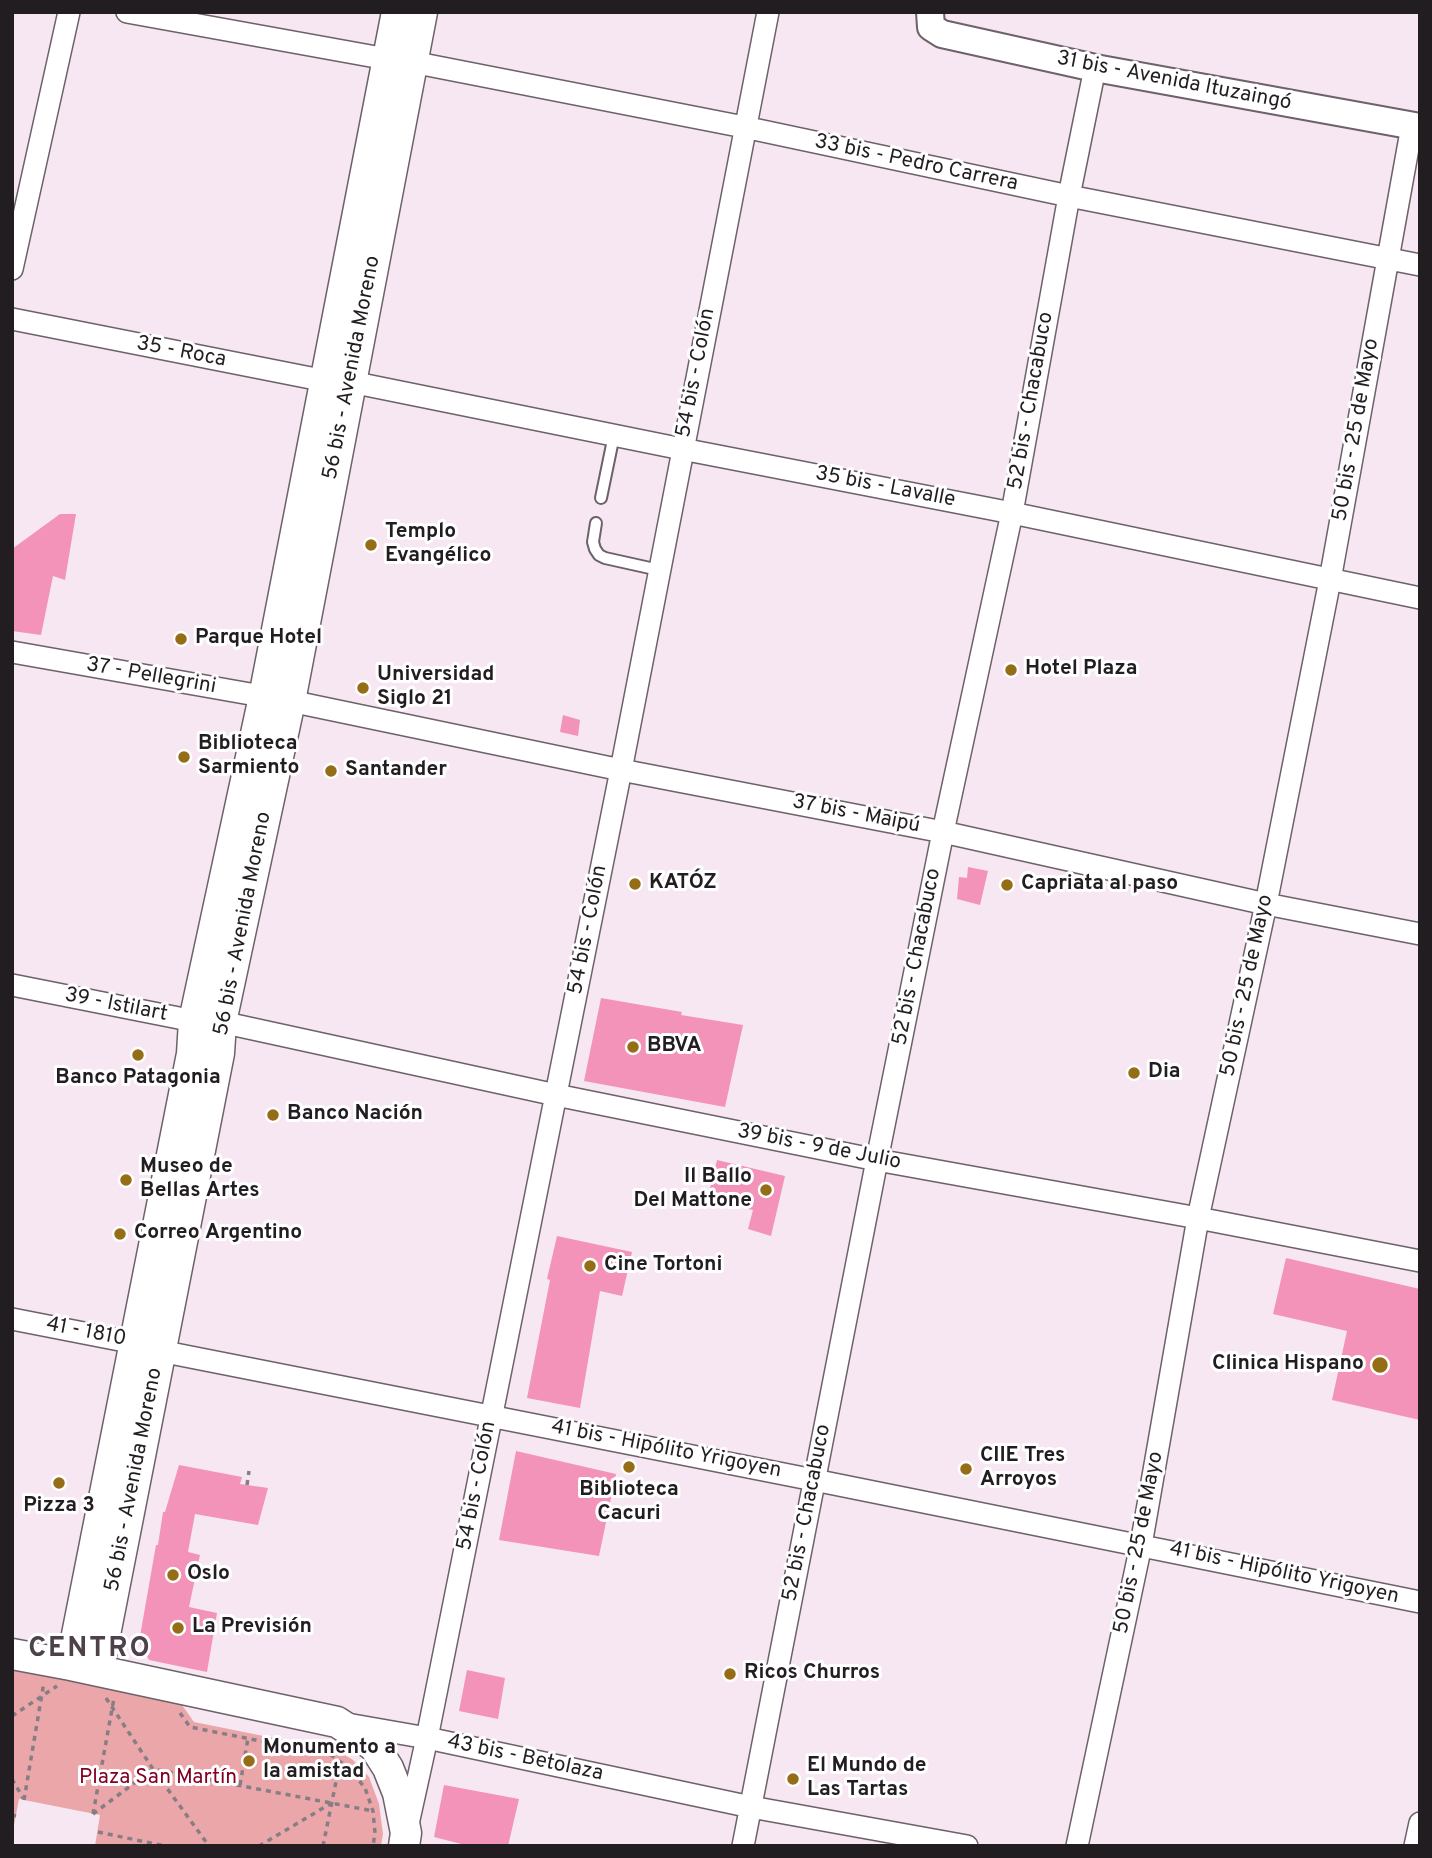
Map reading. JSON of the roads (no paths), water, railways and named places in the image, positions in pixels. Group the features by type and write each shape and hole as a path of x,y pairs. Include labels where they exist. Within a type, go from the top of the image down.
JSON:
{"main road":[{"name":"56 bis - Avenida Moreno","path":"79,1672 147,1347 192,1054 207,1022 277,699 338,381 399,61 397,12"},
{"name":"56 bis - Avenida Moreno","path":"399,61 422,12"},
{"name":"43 bis - Betolaza","path":"12,1654 79,1672 337,1722"},
{"path":"337,1722 374,1746 388,1768 398,1793 405,1839"}],"street":[{"path":"12,269 68,12"},
{"name":"33 bis - Pedro Carrera","path":"127,12 744,127 1069,196 1420,265"},
{"name":"54 bis - Colón","path":"405,1839 621,771 768,12"},
{"name":"31 bis - Avenida Ituzaingó","path":"930,20 942,34 1095,68 1416,126"},
{"name":"52 bis - Chacabuco","path":"743,1846 943,832 1012,513 1095,68"},
{"name":"50 bis - 25 de Mayo","path":"1077,1846 1141,1545 1198,1218 1266,904 1416,126"},
{"name":"35 - Roca","path":"12,319 338,381"},
{"name":"35 bis - Lavalle","path":"338,381 1012,513 1420,598"},
{"name":"37 - Pellegrini","path":"12,652 277,699"},
{"name":"37 bis - Maipú","path":"277,699 621,771 943,832 1266,904 1420,934"},
{"name":"39 - Istilart","path":"12,985 207,1022"},
{"name":"39 bis - 9 de Julio","path":"207,1022 877,1160 1420,1261"},
{"name":"41 - 1810","path":"12,1319 147,1347"},
{"name":"41 bis - Hipólito Yrigoyen","path":"147,1347 1420,1602"},
{"name":"43 bis - Betolaza","path":"337,1722 427,1738 751,1807 967,1846"},
{"path":"1415,1846 1420,1823"}],"lane":[{"path":"601,498 614,435"},
{"path":"596,523 593,542 599,555 659,570"}],"place":[{"name":"Templo Evangélico","path":"371,545"},
{"name":"Parque Hotel","path":"181,639"},
{"name":"Hotel Plaza","path":"1011,670"},
{"name":"Universidad Siglo 21","path":"363,688"},
{"name":"Biblioteca Sarmiento","path":"184,757"},
{"name":"Santander","path":"331,771"},
{"name":"KATÓZ","path":"635,884"},
{"name":"Capriata al paso","path":"1007,885"},
{"name":"BBVA","path":"633,1047"},
{"name":"Banco Patagonia","path":"138,1055"},
{"name":"Dia","path":"1134,1073"},
{"name":"Banco Nación","path":"273,1115"},
{"name":"Museo de Bellas Artes","path":"126,1180"},
{"name":"Il Ballo Del Mattone","path":"766,1190"},
{"name":"Correo Argentino","path":"120,1234"},
{"name":"Cine Tortoni","path":"590,1266"},
{"name":"Clinica Hispano","path":"1380,1365"},
{"name":"Biblioteca Cacuri","path":"629,1467"},
{"name":"CIIE Tres Arroyos","path":"966,1469"},
{"name":"Pizza 3","path":"59,1483"},
{"name":"Oslo","path":"173,1575"},
{"name":"La Previsión","path":"178,1628"},
{"name":"Ricos Churros","path":"730,1674"},
{"name":"Monumento a la amistad","path":"249,1761"},
{"name":"El Mundo de Las Tartas","path":"793,1779"}],"district":[{"name":"CENTRO","path":"90,1650"}],"park label":[{"name":"Plaza San Martín","path":"158,1779"}]}
